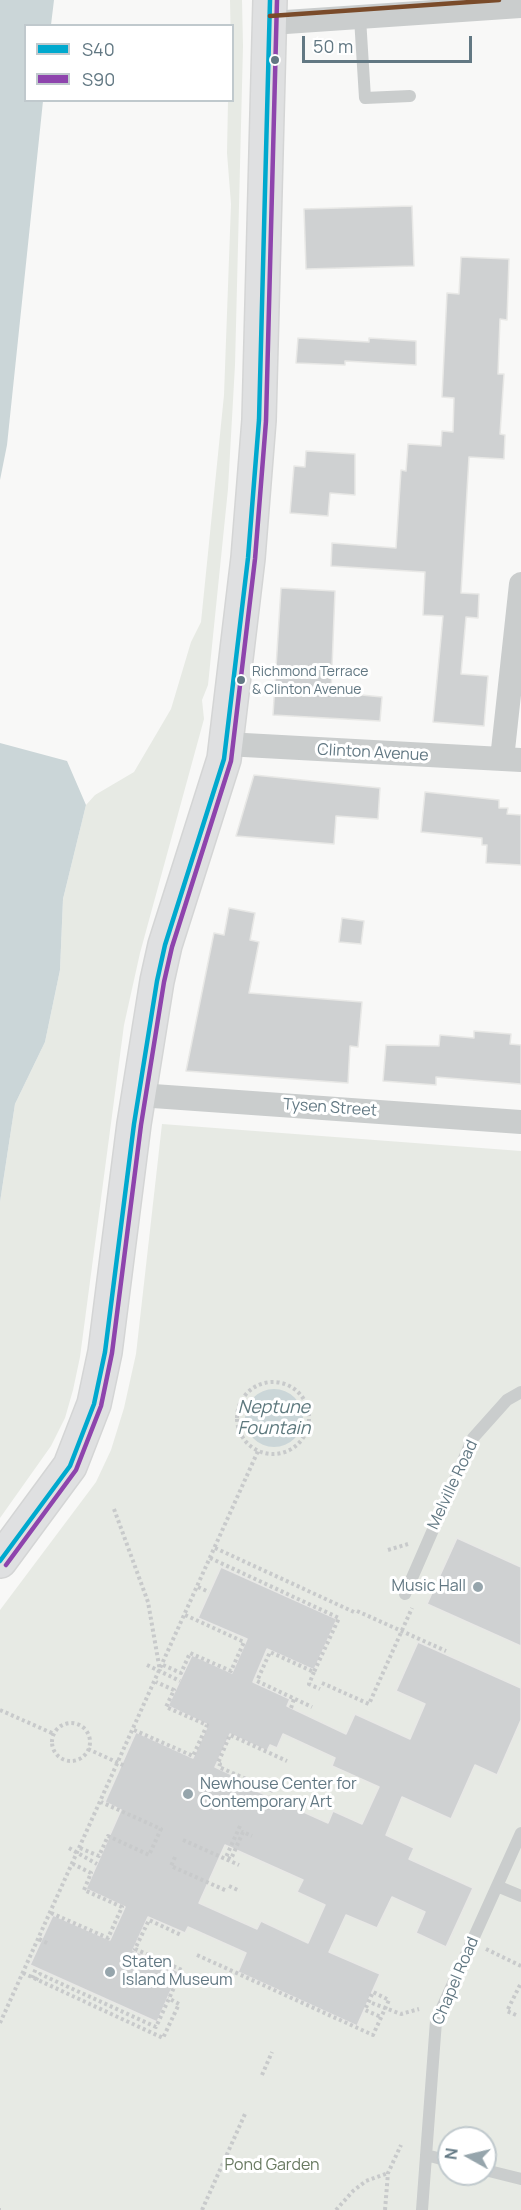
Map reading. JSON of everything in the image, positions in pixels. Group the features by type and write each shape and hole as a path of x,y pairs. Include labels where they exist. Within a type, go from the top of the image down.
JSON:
{"main road":[{"path":"0,1561 70,1466 94,1404 105,1352 139,1095 160,963 214,797 226,744 248,558 260,420 271,11"}],"street":[{"path":"271,11 352,12 521,6"},
{"path":"512,760 521,584"},
{"name":"Clinton Avenue","path":"226,744 512,760"},
{"name":"Tysen Street","path":"139,1095 521,1122"}],"lane":[{"path":"352,12 365,98 410,96"},
{"name":"Melville Road","path":"405,1594 473,1438 507,1400 521,1392"},
{"name":"Chapel Road","path":"422,2210 436,2021 521,1833"},
{"path":"497,1886 521,1896"},
{"path":"426,2155 437,2158"},
{"path":"497,2173 521,2179"}],"path":[{"path":"282,1383 292,1388 307,1406 307,1429 293,1448 270,1454 258,1451 241,1435 237,1411 249,1391 258,1385 282,1383"},
{"path":"0,2023 164,1665 258,1451"},
{"path":"114,1509 148,1602 160,1672"},
{"path":"214,1548 446,1651"},
{"path":"210,1558 339,1618 309,1684 320,1689"},
{"path":"279,1590 284,1580"},
{"path":"198,1587 209,1592"},
{"path":"322,1683 369,1704 413,1605"},
{"path":"164,1665 181,1672 190,1653 231,1671 244,1642 185,1615"},
{"path":"312,1707 257,1681 270,1652 314,1672"},
{"path":"147,1665 180,1681"},
{"path":"134,1730 193,1756 207,1725 166,1707 174,1690 156,1682"},
{"path":"291,1708 294,1699"},
{"path":"0,1710 54,1734"},
{"path":"62,1725 79,1725 87,1732 88,1749 74,1760 63,1758 54,1751 54,1734 62,1725"},
{"path":"273,1791 219,1767 218,1763 230,1735 287,1761"},
{"path":"88,1749 125,1766"},
{"path":"81,1848 99,1856 108,1836 149,1855 160,1829 101,1802"},
{"path":"240,1826 226,1857 231,1859 243,1832 252,1836"},
{"path":"183,1840 239,1865"},
{"path":"69,1848 77,1855 97,1864"},
{"path":"175,1857 171,1866 240,1891"},
{"path":"51,1912 108,1938 122,1907 84,1890 92,1873 73,1864"},
{"path":"34,1979 39,1974 156,2027 182,1970 135,1949 148,1920 181,1935"},
{"path":"39,1939 49,1944"},
{"path":"472,1942 521,1966"},
{"path":"197,1955 373,2035 389,2000 373,1992 365,2010 381,2017"},
{"path":"34,1979 36,1968"},
{"path":"23,1973 163,2038 180,2004 168,1999"},
{"path":"516,2015 507,2011 521,1983"},
{"path":"71,1996 74,1988"},
{"path":"370,2002 401,2014 419,2009"},
{"path":"262,2075 272,2052"},
{"path":"202,2210 245,2114"},
{"path":"385,2210 388,2173 401,2145"},
{"path":"336,2210 359,2186 388,2173"}],"green space":[{"path":"230,0 242,0 243,46 235,365 228,489 208,685 202,700 204,719 140,953 124,1025 80,1357 73,1390 65,1418 51,1446 0,1518 0,1202 15,1104 45,1042 60,970 63,899 86,805 95,795 134,772 171,709 191,642 201,622 224,395 231,204 227,153 228,102 234,102 234,24 230,24"},
{"name":"Pond Garden","path":"162,1124 521,1151 521,2210 0,2210 0,1610 96,1482 111,1450 124,1408 136,1354"}],"water":[{"path":"0,0 54,0 51,24 24,24 24,102 43,102 7,445 0,480"},
{"path":"0,743 67,761 86,805 63,899 60,970 45,1042 15,1104 0,1202"},
{"name":"Neptune Fountain","path":"268,1389 280,1389 290,1393 299,1402 303,1424 295,1439 280,1447 268,1447 258,1443 249,1434 245,1424 245,1412 249,1402 258,1393"}],"building":[{"path":"412,206 414,266 306,269 304,209"},
{"path":"461,257 509,259 507,320 500,319 498,374 504,374 500,434 505,435 504,459 469,457 461,593 479,594 478,618 466,617 461,674 488,676 484,726 433,722 443,616 423,615 425,572 331,566 332,543 396,548 401,470 406,471 408,444 441,446 442,431 453,432 454,398 442,397 447,293 459,294"},
{"path":"298,338 369,342 369,338 416,341 416,365 345,361 345,365 296,363"},
{"path":"306,451 355,454 355,495 330,493 328,516 290,513 294,466 305,467"},
{"path":"281,588 335,591 331,692 382,697 380,721 273,715"},
{"path":"254,775 380,788 378,819 336,816 334,844 236,836"},
{"path":"425,792 499,800 499,808 508,808 507,814 521,815 521,865 486,863 487,845 482,845 482,838 421,832"},
{"path":"229,908 255,913 250,940 259,942 249,993 362,1002 358,1047 350,1046 348,1083 186,1071 214,933 224,935"},
{"path":"342,918 364,921 361,944 339,942"},
{"path":"474,1031 511,1034 510,1044 521,1045 521,1084 436,1077 436,1085 383,1081 386,1045 439,1046 440,1035 474,1038"},
{"name":"Music Hall","path":"457,1538 521,1567 521,1646 427,1604"},
{"path":"221,1567 337,1619 314,1670 267,1649 253,1682 290,1699 287,1706 346,1734 355,1714 410,1739 425,1704 396,1691 418,1642 521,1688 521,1720 497,1775 475,1765 451,1819 402,1797 386,1835 414,1848 409,1859 473,1888 446,1947 416,1933 425,1912 392,1897 377,1928 346,1915 329,1952 380,1974 357,2026 238,1972 246,1953 188,1927 185,1933 148,1917 133,1950 179,1972 157,2022 30,1965 53,1915 110,1940 125,1907 86,1889 121,1810 105,1802 136,1732 193,1758 208,1725 168,1706 192,1655 232,1673 247,1639 198,1618","holes":["230,1734 267,1751 270,1745 277,1748 283,1734 335,1758 332,1766 379,1787 362,1824 333,1811 328,1823 250,1788 252,1784 215,1767","225,1845 303,1880 297,1892 325,1905 308,1943 261,1921 257,1929 199,1903"]}],"transit line":[{"name":"S40","path":"0,1561 70,1466 94,1404 105,1352 134,1124 157,981 165,945 224,759 248,558 259,420 270,0"},
{"name":"S90","path":"6,1565 76,1470 101,1406 112,1353 141,1125 164,982 172,947 231,761 255,559 266,421 277,0"},
{"path":"270,16 499,0"}],"place":[{"name":"Richmond Terrace & Clinton Avenue","path":"241,680"},
{"name":"Music Hall","path":"478,1587"},
{"name":"Newhouse Center for Contemporary Art","path":"188,1794"},
{"name":"Staten Island Museum","path":"110,1972"}]}
